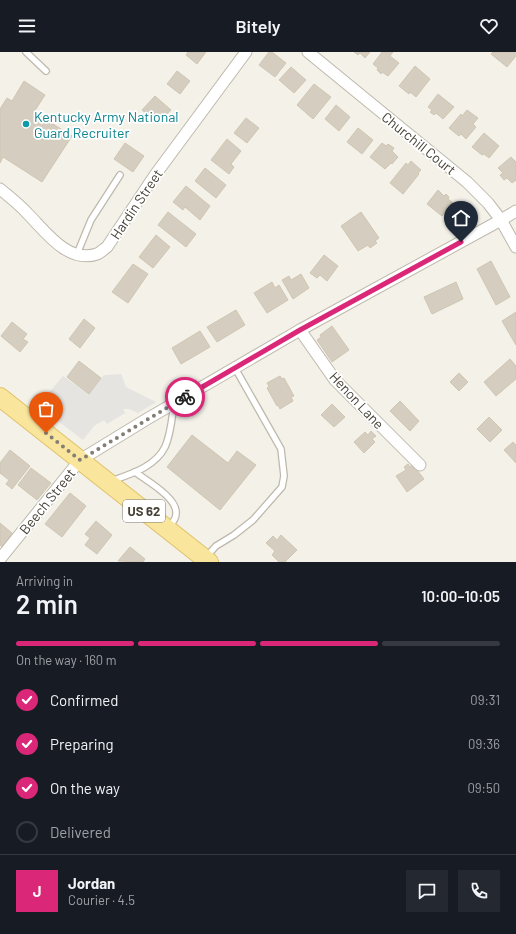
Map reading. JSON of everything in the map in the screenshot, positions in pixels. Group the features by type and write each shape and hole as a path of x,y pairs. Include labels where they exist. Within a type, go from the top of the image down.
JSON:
{"main road":[{"name":"US 62","path":"0,397 206,560"}],"street":[{"name":"Hardin Street","path":"0,189 20,206 62,249 88,256 98,254 107,247 155,175 246,52"},
{"name":"Churchill Court","path":"308,52 467,182 488,203 501,220 516,247"},
{"name":"Beech Street","path":"0,558 80,460 300,330 516,211"},
{"name":"Henon Lane","path":"300,330 335,380 420,465"}],"lane":[{"path":"26,52 46,71"},
{"path":"77,254 91,220 120,175"},
{"path":"206,560 216,546 253,520 282,487 284,476 281,449 235,368"},
{"path":"108,482 135,472 154,461 165,446 174,404"},
{"path":"135,472 169,498 176,506 175,518 167,529"}],"shaded area":[{"path":"121,374 126,387 156,402 138,413 129,409 123,409 125,413 107,424 104,420 94,426 83,440 38,406 63,376 89,394 104,375"}],"building":[{"path":"188,52 206,52 197,64 186,55"},
{"path":"269,52 272,52 286,63 275,77 259,65"},
{"path":"354,52 370,52 365,58 360,53 358,55"},
{"path":"382,52 393,52 390,56 399,63 388,76 382,72 381,74 377,70 378,68 373,64"},
{"path":"493,52 515,52 516,56 507,67 491,54"},
{"path":"415,66 430,79 416,97 410,92 409,94 399,86"},
{"path":"291,67 306,80 294,93 279,80"},
{"path":"177,71 190,81 180,94 167,84"},
{"name":"Kentucky Army National Guard Recruiter","path":"24,81 45,95 34,112 72,136 42,182 3,157 0,163 0,109 7,98 12,101"},
{"path":"314,84 331,97 313,119 297,105"},
{"path":"438,94 454,107 443,119 436,113 434,115 430,112 432,110 428,107"},
{"path":"155,96 171,110 165,116 163,114 156,122 142,110"},
{"path":"336,105 350,117 339,131 325,119"},
{"path":"467,110 478,118 473,124 476,127 466,139 461,134 459,136 449,128 461,114 462,116"},
{"path":"246,118 259,128 247,143 234,133"},
{"path":"358,128 373,140 362,154 347,142"},
{"path":"484,133 499,146 489,158 484,154 482,155 472,147"},
{"path":"227,139 241,151 231,164 234,167 229,174 211,160"},
{"path":"125,143 144,156 133,172 114,159"},
{"path":"382,143 386,146 388,144 394,148 392,151 398,157 385,169 370,157"},
{"path":"511,157 516,162 516,180 512,183 507,178 504,180 500,175 503,173 498,168"},
{"path":"411,161 421,170 403,194 390,183 406,163 408,165"},
{"path":"205,168 226,185 216,198 195,181"},
{"path":"186,186 210,206 200,220 185,207 183,210 173,202"},
{"path":"438,190 444,196 446,194 449,197 448,199 453,203 442,216 427,204"},
{"path":"168,212 196,234 186,247 158,225"},
{"path":"361,212 379,238 375,241 377,243 370,248 368,245 358,251 341,226"},
{"path":"156,235 170,247 153,268 139,257"},
{"path":"324,255 338,266 327,281 320,275 317,278 310,273"},
{"path":"491,261 510,297 496,305 477,269"},
{"path":"133,264 148,274 128,303 112,292"},
{"path":"301,274 309,288 293,299 282,280 289,276 291,280"},
{"path":"272,282 275,288 279,285 288,300 267,313 254,293"},
{"path":"456,282 463,299 432,314 424,297"},
{"path":"236,310 245,325 217,342 207,327"},
{"path":"516,312 516,345 502,321"},
{"path":"84,319 95,328 80,348 69,339"},
{"path":"12,322 27,334 23,339 28,342 20,352 1,336"},
{"path":"332,326 349,350 332,362 317,340 321,337 320,335"},
{"path":"200,331 210,347 181,364 172,348"},
{"path":"510,359 516,366 516,379 496,396 484,382"},
{"path":"79,361 101,378 89,394 67,377"},
{"path":"459,373 468,382 459,391 450,382"},
{"path":"280,376 282,379 284,378 294,396 291,397 293,401 280,409 267,388 269,386 267,383"},
{"path":"400,401 419,421 410,431 390,411"},
{"path":"332,404 345,417 334,427 321,415"},
{"path":"489,417 502,430 490,442 477,429"},
{"path":"371,431 376,436 372,439 375,442 364,453 354,442 365,432 368,435"},
{"path":"192,435 228,463 237,451 256,465 220,510 167,467"},
{"path":"513,442 516,445 516,463 504,450"},
{"path":"10,450 30,466 12,489 6,484 9,480 0,473 0,463"},
{"path":"408,464 410,467 413,465 424,479 407,492 396,476 406,470 404,467"},
{"path":"31,468 51,483 37,500 18,485"},
{"path":"70,493 86,506 62,537 45,524"},
{"path":"96,521 112,535 97,554 85,545 90,538 85,534"},
{"path":"0,523 12,533 2,547 0,545"},
{"path":"281,535 297,550 285,562 279,562 272,555 275,551 266,543 273,536 277,540"},
{"path":"130,547 145,559 143,562 118,561"}],"way so far":[{"path":"46,433 80,460 185,397"}],"place":[{"name":"Kentucky Army National Guard Recruiter","path":"26,124"}],"route":[{"path":"185,397 300,330 461,242"}]}
